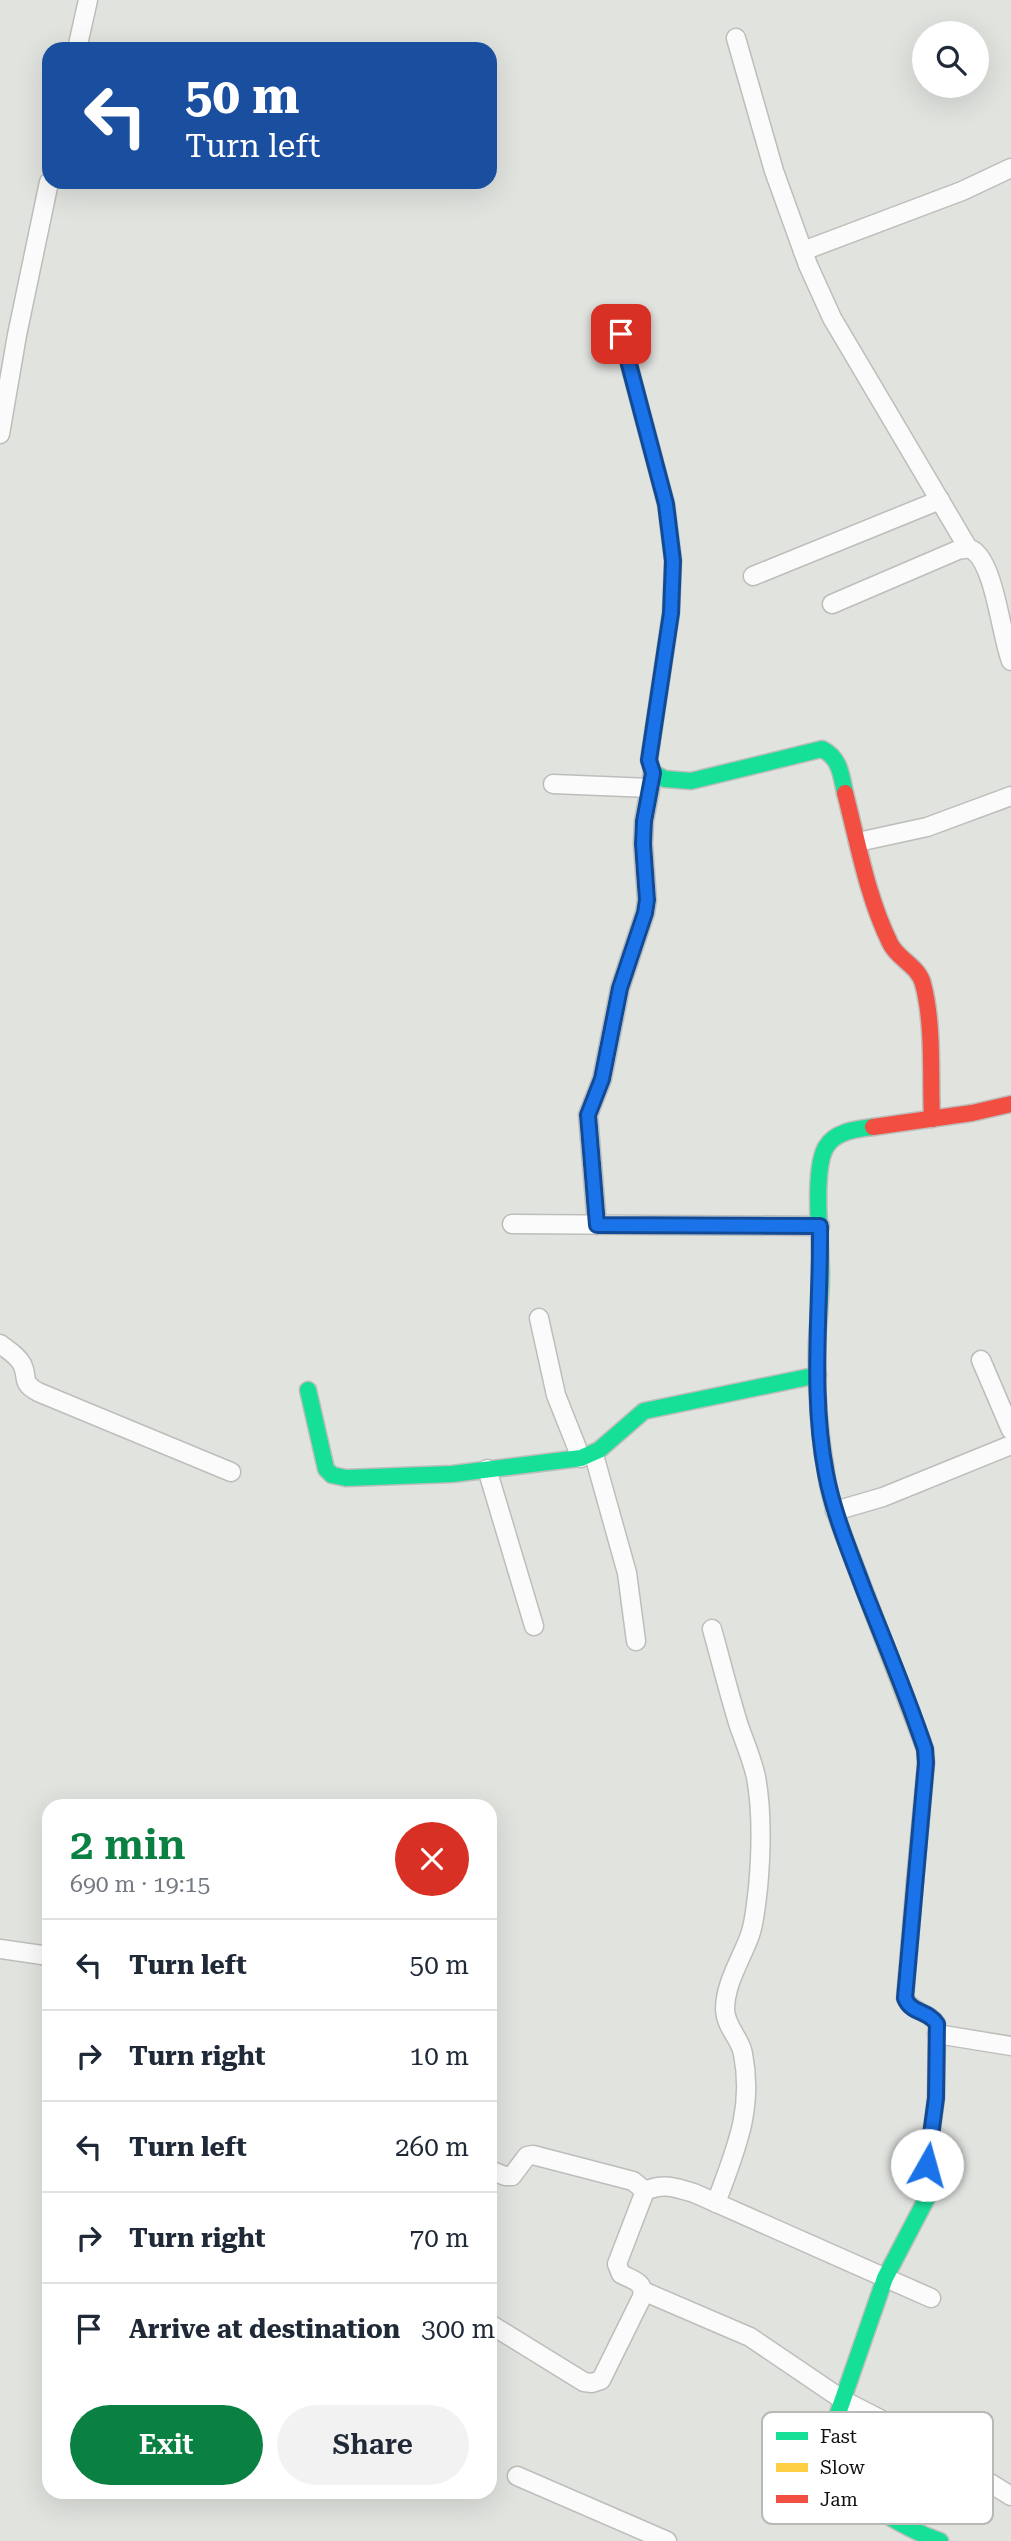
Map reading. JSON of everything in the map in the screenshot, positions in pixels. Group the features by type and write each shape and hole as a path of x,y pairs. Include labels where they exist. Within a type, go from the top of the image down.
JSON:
{"street":[{"path":"79,42 88,0"},
{"path":"736,38 774,171 803,251 832,318 968,548 976,552 996,597 1011,661"},
{"path":"803,251 962,191 1011,168"},
{"path":"0,434 8,348 48,189"},
{"path":"597,1225 588,1115 602,1079 620,988 647,900 643,844 645,812 652,780 649,760 671,613 673,561 666,504 621,334"},
{"path":"753,576 940,500"},
{"path":"832,604 968,548"},
{"path":"553,784 665,779 691,781 822,749 832,754 837,760 867,881 888,940 894,952 917,972 923,982 928,1021 932,1119"},
{"path":"858,842 927,827 1011,796"},
{"path":"839,2412 885,2278 930,2192 927,2165 936,2098 937,2024 932,2016 913,2010 907,2005 905,1998 926,1763 925,1749 835,1511 822,1445 818,1376 819,1164 824,1147 833,1137 852,1130 1011,1104"},
{"path":"512,1224 820,1226"},
{"path":"539,1318 556,1395 587,1457 627,1573 636,1641"},
{"path":"0,1345 21,1363 25,1381 38,1392 231,1472"},
{"path":"981,1360 1011,1430"},
{"path":"309,1390 326,1469 332,1475 346,1478 452,1474 587,1457 626,1422 644,1411 818,1376"},
{"path":"835,1511 883,1497 1011,1444"},
{"path":"487,1469 534,1626"},
{"path":"712,1629 739,1726 752,1760 759,1815 758,1887 754,1914 750,1934 728,1990 725,2013 733,2036 743,2051 747,2093 744,2126 716,2203"},
{"path":"0,1949 42,1955"},
{"path":"937,2034 1011,2046"},
{"path":"497,2173 512,2176 527,2156 533,2155 633,2181 645,2191"},
{"path":"645,2191 659,2185 673,2186 931,2298"},
{"path":"497,2329 584,2382 601,2380 642,2298 643,2291 639,2283 618,2271 617,2264 645,2197 645,2191"},
{"path":"643,2291 750,2337 843,2400 866,2412"},
{"path":"517,2476 667,2541"},
{"path":"993,2485 1011,2496"},
{"path":"901,2524 940,2541"}],"traffic: fast":[{"path":"621,334 666,504 673,560 671,613 649,760 653,773 665,779 691,781 822,749 836,762 845,793"},
{"path":"854,1563 831,1495 820,1424 817,1359 821,1274 818,1190 822,1158 830,1142 847,1132 873,1127"},
{"path":"308,1390 326,1469 332,1475 346,1478 452,1474 581,1458 599,1450 644,1411 818,1375"},
{"path":"838,2412 885,2278 930,2192 927,2165 936,2098 937,2024 912,2007 905,1998 915,1881"},
{"path":"902,2524 940,2541"}],"traffic: slow":[{"path":"854,1563 925,1749 915,1881"}],"traffic: jam":[{"path":"845,793 864,869 882,925 893,949 917,972 923,984 930,1034 932,1119"},
{"path":"873,1127 972,1113 1011,1104"}],"route":[{"path":"621,334 666,504 673,561 671,613 649,760 653,773 644,821 643,863 647,900 636,945 620,988 602,1079 588,1115 597,1225 820,1226 821,1278 817,1361 826,1475 839,1524 925,1749 926,1763 905,1998 907,2005 913,2010 932,2016 937,2024 936,2098 927,2165"}]}
